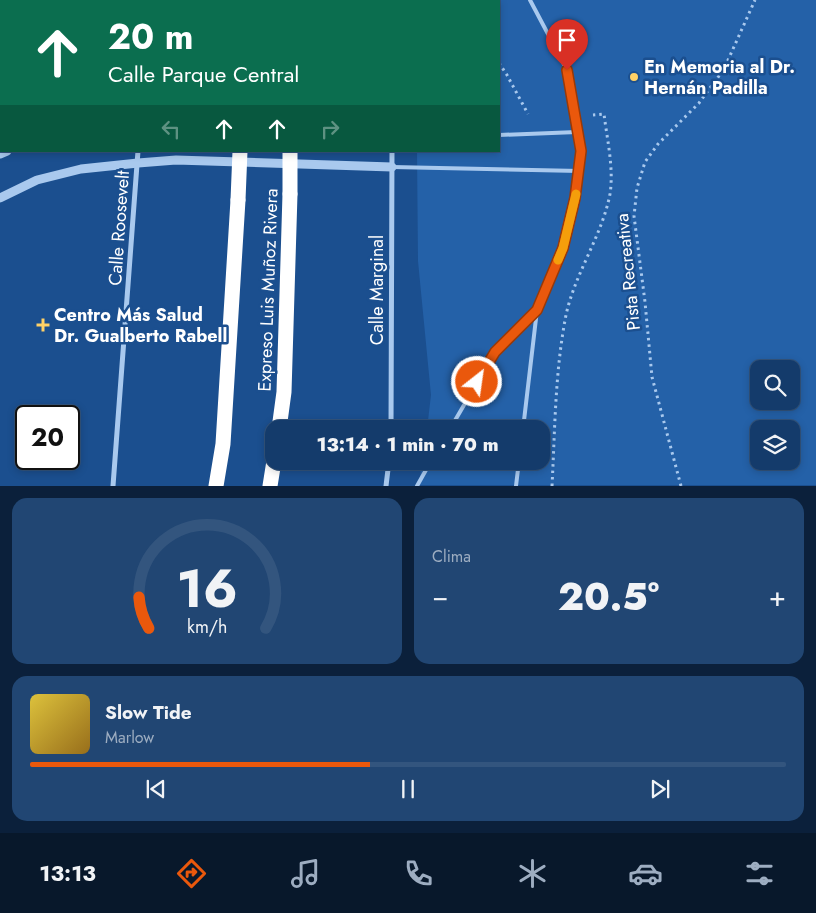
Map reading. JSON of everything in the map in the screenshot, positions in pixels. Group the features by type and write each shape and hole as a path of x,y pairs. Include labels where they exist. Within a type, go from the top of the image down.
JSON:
{"highway":[{"name":"Expreso Luis Muñoz Rivera","path":"216,486 223,444 240,152"},
{"name":"Expreso Luis Muñoz Rivera","path":"280,420 284,392 290,152"},
{"path":"270,486 273,470"}],"street":[{"name":"Calle Roosevelt","path":"113,486 138,152"},
{"name":"Calle Marginal","path":"391,420 392,152"},
{"path":"0,198 37,180 81,169 138,163 176,160 392,167"},
{"path":"386,486 388,470"}],"lane":[{"path":"524,420 537,310 563,248 575,198 580,171 581,151 567,70 530,0"},
{"path":"500,135 577,132"},
{"path":"392,167 580,171"},
{"path":"455,420 495,352 537,310"},
{"path":"417,486 427,470"},
{"path":"516,486 518,470"}],"path":[{"name":"Pista Recreativa","path":"681,486 652,377 634,216 637,188 645,162 658,144 699,103 724,69 755,0"}],"shaded area":[{"path":"500,0 816,0 816,485 419,485 421,470 550,470 550,420 428,420 431,395 418,261 417,152 500,152"}],"slow traffic":[{"path":"558,260 563,248 576,194"}],"place":[{"name":"En Memoria al Dr. Hernán Padilla","path":"634,77"},
{"name":"Centro Más Salud Dr. Gualberto Rabell","path":"43,325"}],"route":[{"path":"477,382 495,352 537,310 563,248 575,198 580,171 581,151 567,70"}]}
